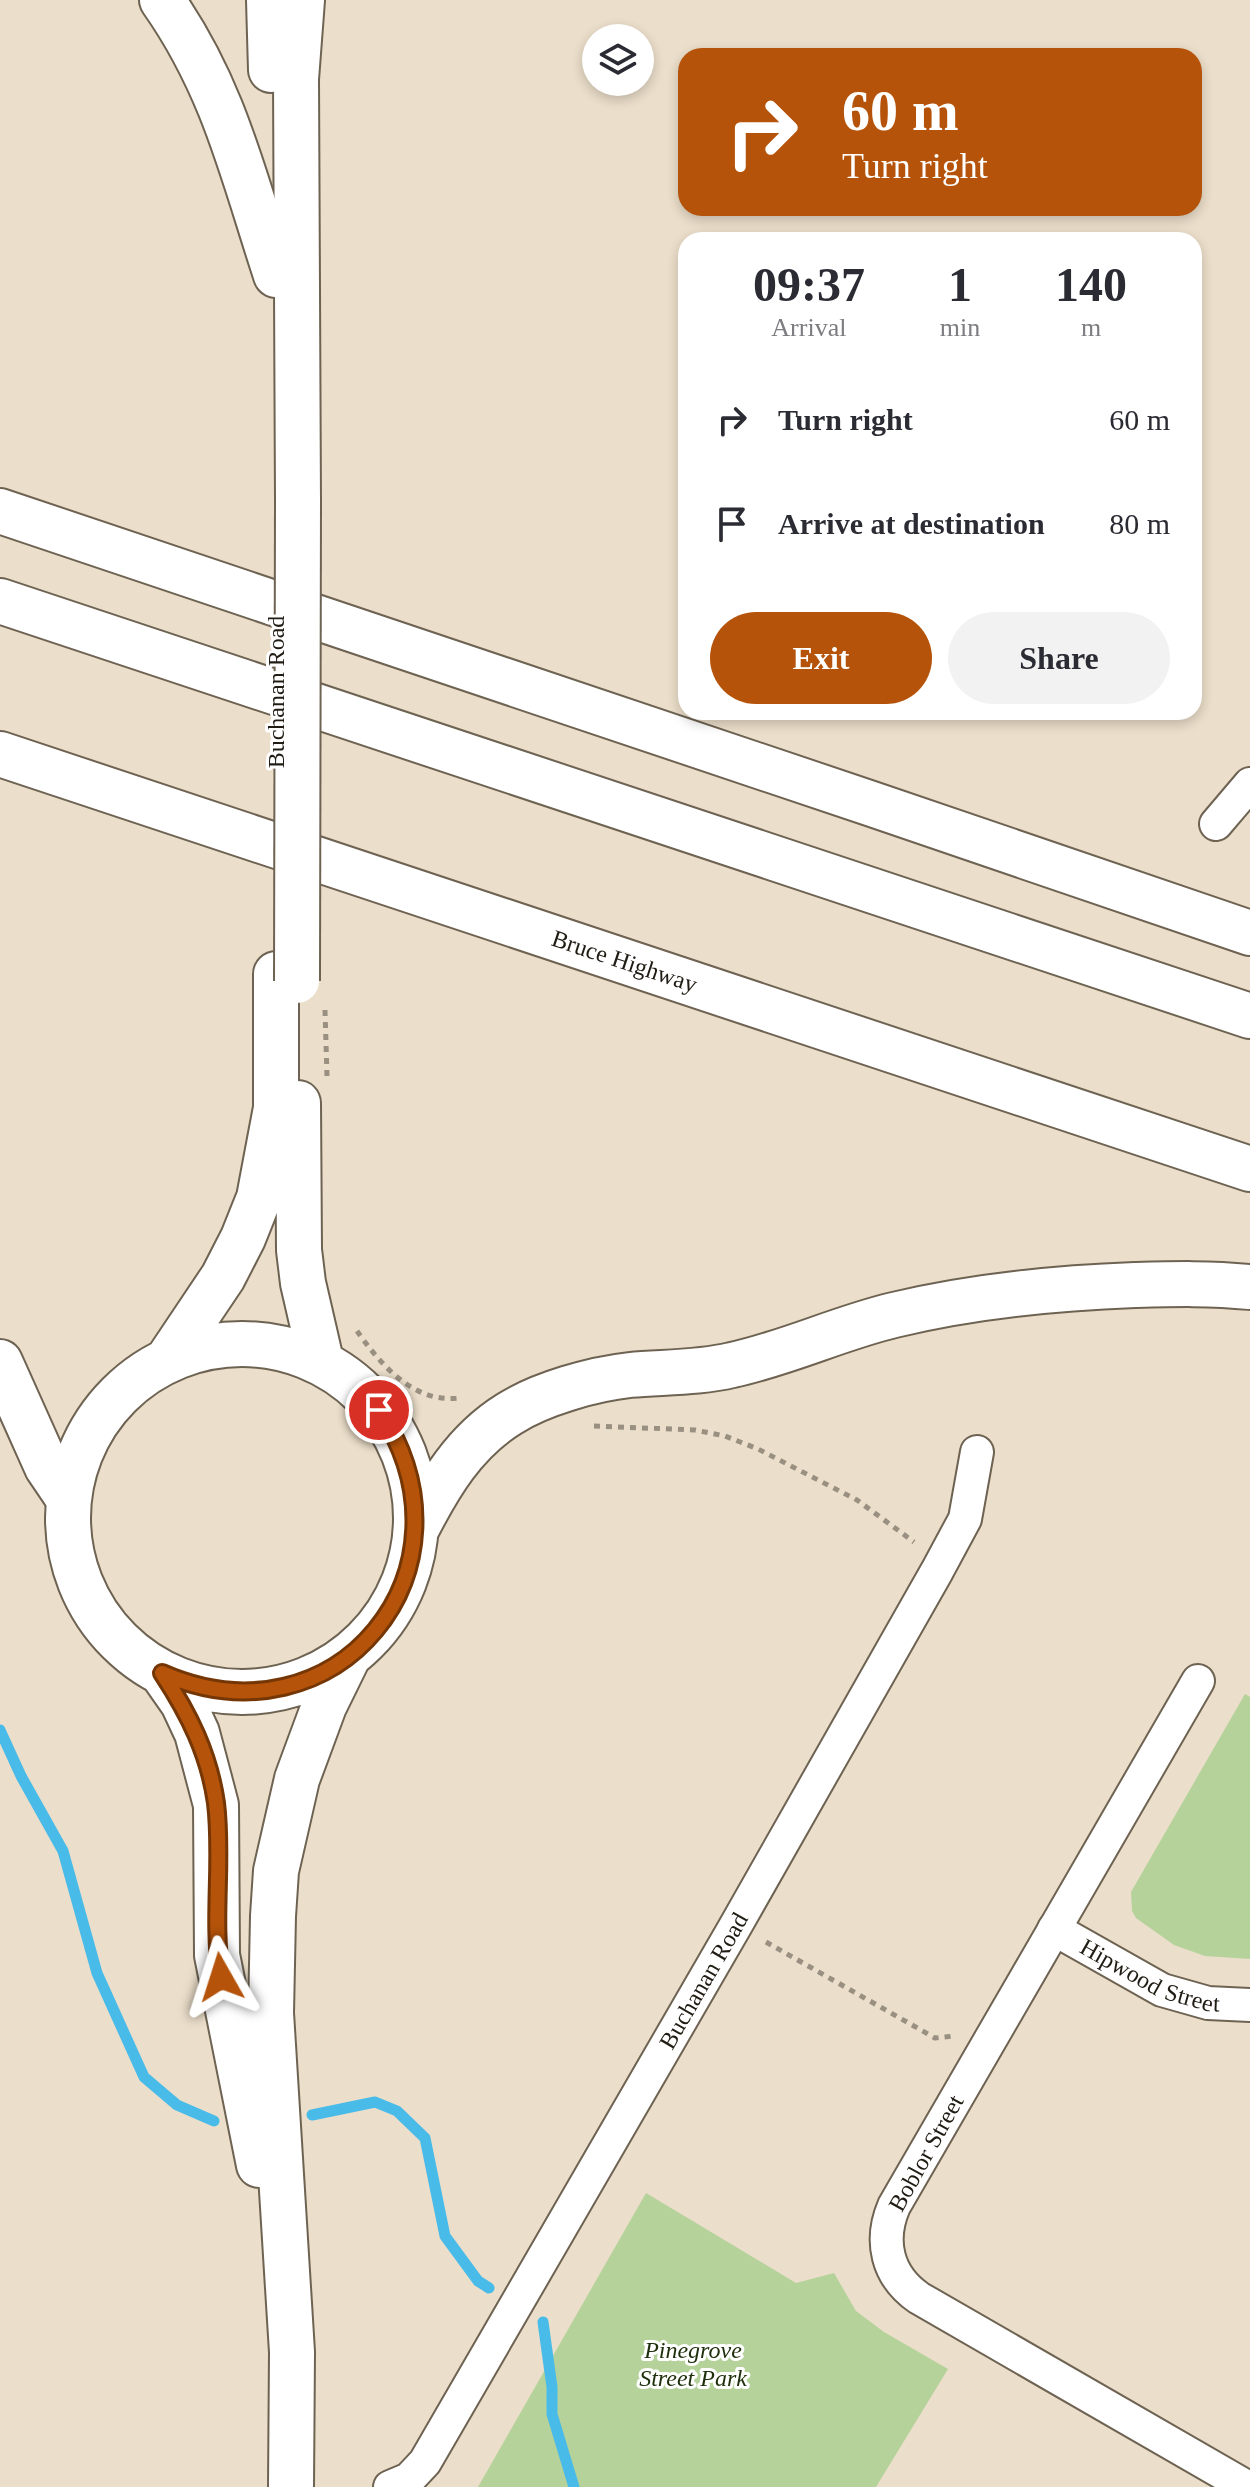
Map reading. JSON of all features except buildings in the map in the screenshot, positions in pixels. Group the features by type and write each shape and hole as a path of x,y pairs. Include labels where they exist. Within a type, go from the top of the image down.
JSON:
{"main road":[{"path":"162,0 203,67 226,117 276,275"},
{"name":"Buchanan Road","path":"269,0 276,275 287,498 299,987 299,1250 303,1283 321,1361"},
{"name":"Buchanan Road","path":"287,498 296,79 302,0"},
{"path":"0,511 1250,933"},
{"path":"0,601 1250,1016"},
{"name":"Bruce Highway","path":"0,754 1250,1169"},
{"name":"Buchanan Road","path":"168,1359 223,1277 259,1198 299,987"},
{"path":"416,1530 438,1486 480,1435 511,1412 594,1381 731,1366 893,1315 977,1298 1099,1286 1205,1283 1250,1287"},
{"path":"211,1345 279,1346 321,1361 343,1375 362,1391 393,1431 412,1479 416,1504 412,1554 396,1600 367,1639 349,1655 306,1680 258,1692 209,1690 162,1673 114,1638 86,1596 70,1549 68,1498 81,1449 108,1405 146,1371 168,1359 211,1345"},
{"path":"0,1362 47,1467 68,1498"},
{"path":"291,2487 292,2352 271,2013 276,1871 297,1779 324,1706 349,1655"},
{"path":"162,1673 183,1703 197,1733 216,1805 217,1955 255,2143 292,2352"}],"street":[{"path":"1216,824 1250,784"},
{"name":"Buchanan Road","path":"390,2487 409,2479 425,2462 937,1571 965,1519 977,1452"},
{"name":"Boblor Street","path":"1198,1681 894,2206 885,2237 887,2254 898,2280 919,2298 1247,2487"},
{"name":"Hipwood Street","path":"1054,1929 1162,1990 1208,2003 1250,2005"}],"path":[{"path":"299,987 327,1090"},
{"path":"352,1323 391,1372 414,1389 434,1397 453,1399 495,1387 511,1412"},
{"path":"589,1425 695,1430 725,1436 758,1449 857,1500 911,1539 937,1571"},
{"path":"736,1925 935,2038 955,2035"}],"green space":[{"path":"1245,1694 1250,1697 1250,1959 1205,1956 1174,1945 1136,1918 1132,1911 1131,1892"},
{"name":"Pinegrove Street Park","path":"646,2193 796,2283 834,2273 856,2311 884,2332 948,2369 876,2487 478,2487"}],"waterway":[{"path":"0,1730 21,1776 63,1851 97,1973 144,2077 177,2105 214,2121"},
{"path":"312,2115 375,2102 397,2111 425,2138 445,2236 478,2281 489,2288"},
{"path":"543,2322 552,2387 552,2414 574,2487"}],"route":[{"path":"221,1977 215,1927 216,1805 197,1733 183,1703 162,1673 185,1684 209,1690 258,1692 306,1680 349,1655 367,1639 396,1600 412,1554 416,1530 416,1504 405,1455 379,1410"}]}
